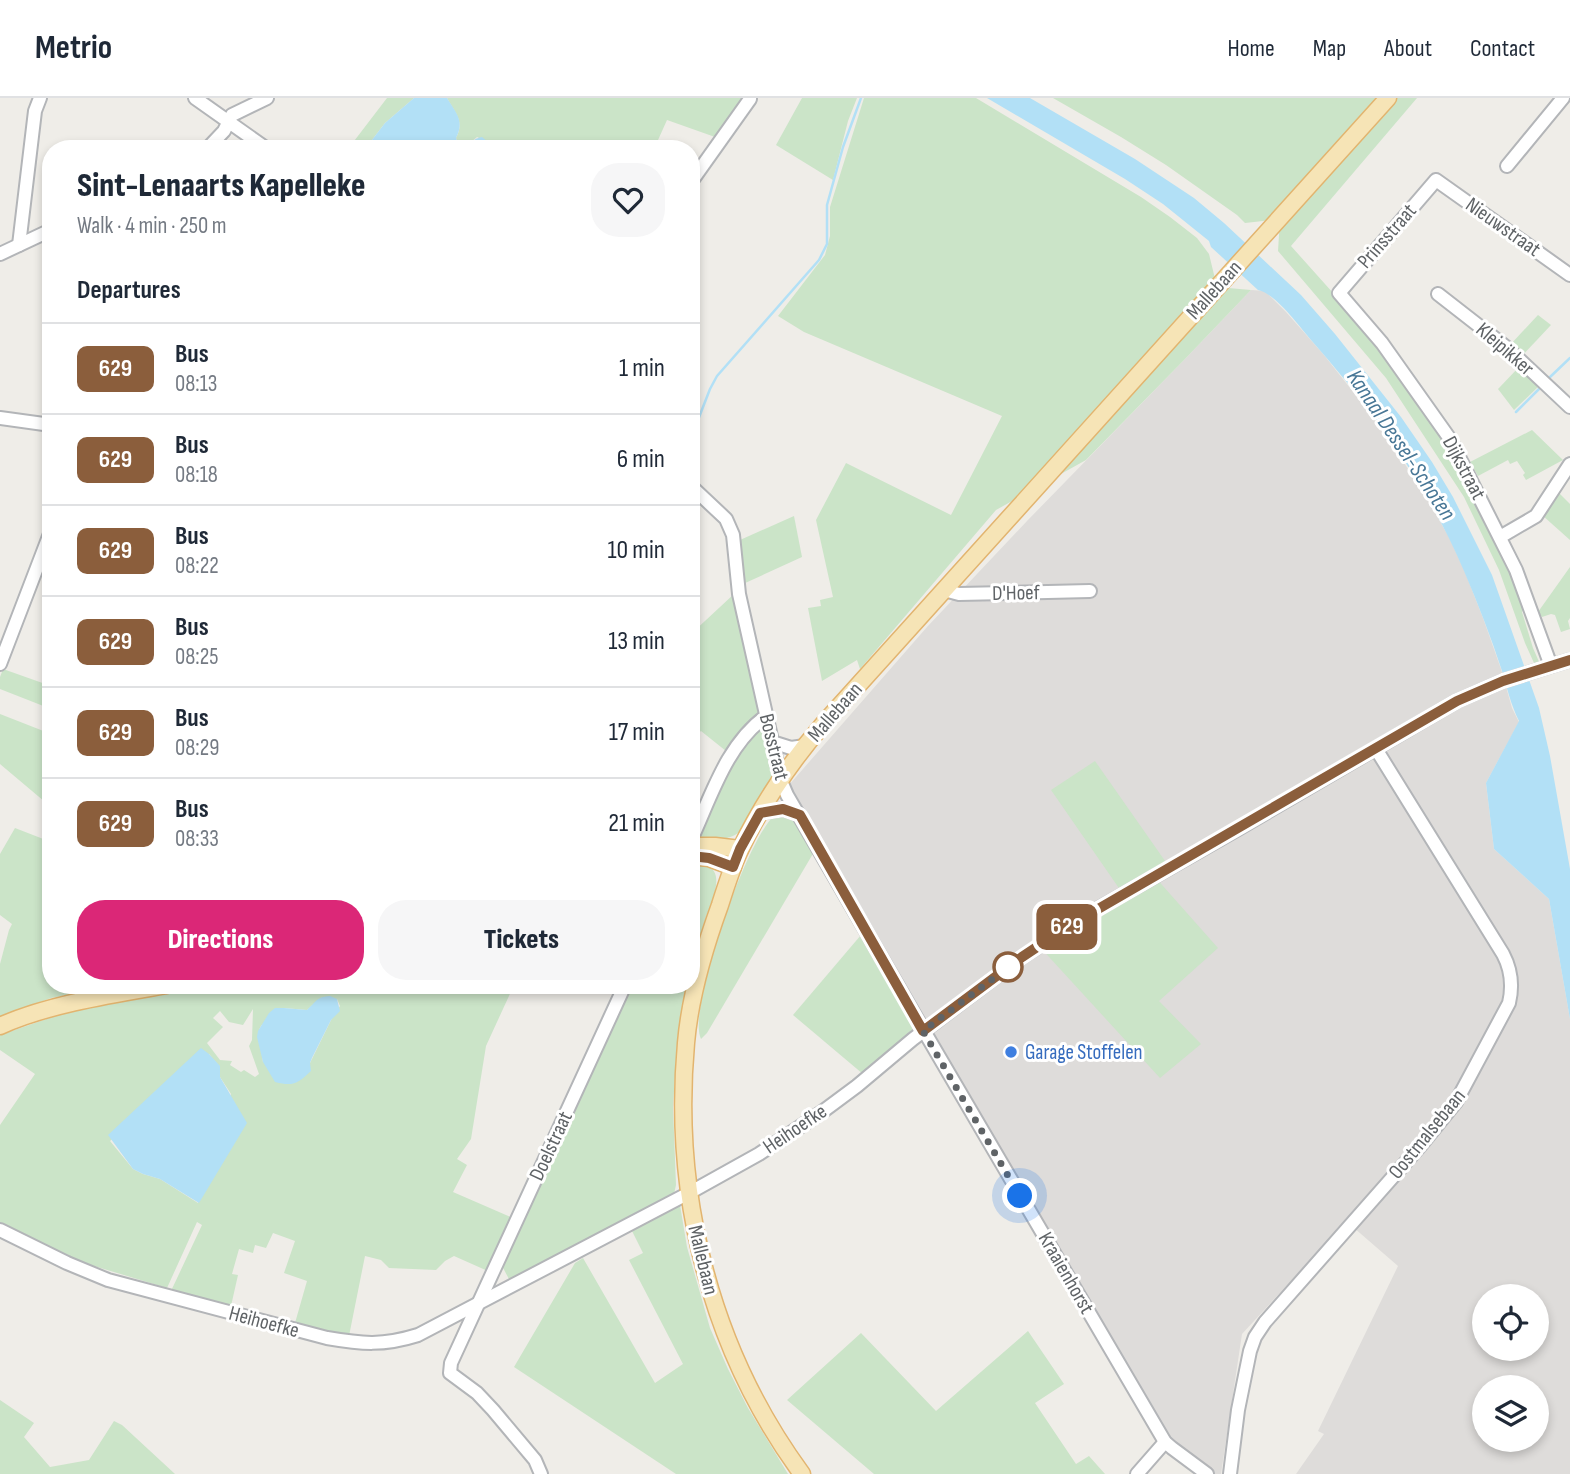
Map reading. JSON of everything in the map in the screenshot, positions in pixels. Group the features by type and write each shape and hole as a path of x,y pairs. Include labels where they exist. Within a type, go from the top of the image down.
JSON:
{"main road":[{"name":"Mallebaan","path":"700,970 740,849 804,746 1388,98"},
{"path":"700,846 740,849"},
{"path":"700,857 733,867"},
{"path":"0,1026 22,1016 118,994"},
{"name":"Mallebaan","path":"694,994 686,1042 683,1118 689,1193 702,1264 718,1318 758,1404 802,1474"}],"street":[{"path":"19,244 35,111 40,98"},
{"path":"195,98 254,140"},
{"path":"215,140 224,131 232,116 267,98"},
{"path":"700,169 750,99"},
{"path":"1507,166 1560,102 1570,111"},
{"name":"Nieuwstraat","path":"1436,180 1570,274"},
{"name":"Prinsstraat","path":"1339,293 1436,180"},
{"path":"0,254 42,234"},
{"name":"Dijkstraat","path":"1339,293 1382,343 1450,439 1516,570 1551,666"},
{"name":"Kleipikker","path":"1437,294 1506,347 1570,407"},
{"path":"0,418 42,424"},
{"path":"1500,537 1540,513 1570,464"},
{"name":"Bosstraat","path":"700,494 726,519 733,534 739,594 781,781 923,1031"},
{"path":"0,664 42,554"},
{"name":"D'Hoef","path":"944,590 959,594 1090,591"},
{"name":"Heihoefke","path":"0,1230 108,1280 327,1338 360,1344 399,1341 418,1335 759,1154 814,1118 923,1031 1067,927 1457,701 1503,681 1570,660"},
{"path":"700,821 730,754 752,726 766,716"},
{"path":"772,742 791,748 804,746"},
{"name":"Oostmalsebaan","path":"1230,1474 1238,1409 1255,1337 1265,1322 1456,1102 1509,1003 1512,990 1509,969 1503,954 1376,749"},
{"path":"760,813 783,809 800,815"},
{"name":"Doelstraat","path":"541,1474 535,1460 493,1410 477,1393 450,1373 451,1363 621,994"},
{"name":"Kraaienhorst","path":"923,1031 1165,1442 1207,1474"},
{"path":"1137,1474 1165,1442"}],"shaded area":[{"path":"1251,290 1265,291 1324,355 1380,426 1425,495 1465,572 1519,722 1486,783 1494,849 1549,899 1570,1019 1570,1474 1296,1474 1324,1434 1318,1431 1398,1266 1346,1221 1242,1334 1221,1474 1211,1474 1171,1440 930,1033 789,785 927,627"}],"green space":[{"path":"387,98 414,98 385,123 372,140 355,140"},
{"path":"447,98 744,98 715,137 667,120 658,140 484,140 477,137 473,140 457,140 460,127"},
{"path":"802,98 857,98 848,121 833,180 776,145"},
{"path":"864,98 976,98 1141,197 1197,238 1209,254 1217,287 1251,290 1086,460 996,510 860,669 857,660 822,681 808,608 821,606 820,600 833,597 816,520 846,463 951,515 1002,416 804,332 778,316 825,255 830,236 830,207"},
{"path":"1053,98 1417,98 1291,246 1391,364 1453,453 1494,534 1526,606 1522,612 1540,664 1536,666 1534,663 1499,570 1464,497 1386,378 1278,251 1280,219 1245,223 1166,165"},
{"path":"1538,315 1551,325 1522,356 1510,345"},
{"path":"1519,367 1539,386 1514,410 1498,389"},
{"path":"1532,430 1563,460 1526,480 1517,461 1510,464 1508,460 1478,476 1470,462"},
{"path":"1557,491 1570,504 1570,540 1542,515"},
{"path":"794,516 802,557 743,584 740,540"},
{"path":"1570,567 1570,629 1561,632 1555,615 1542,617 1538,612"},
{"path":"734,594 760,708 758,714 726,751 700,732 700,626"},
{"path":"3,669 42,683 42,705 0,689"},
{"path":"0,714 42,730 42,799 0,764"},
{"path":"764,723 774,775 757,808 740,831 721,839 700,839 700,830 735,755"},
{"path":"1095,761 1170,868 1155,877 1218,948 1159,1001 1201,1044 1160,1078 1039,946 1123,894 1051,790"},
{"path":"775,815 793,818 814,852 701,1039 699,1022 702,995 722,924 750,855 763,829"},
{"path":"15,828 42,838 42,994 71,994 51,998 0,1017 0,964 12,924 0,915 0,854"},
{"path":"700,863 712,868 716,875 715,892 700,936"},
{"path":"861,935 915,1027 863,1074 793,1015"},
{"path":"166,994 510,994 486,1046 471,1139 457,1159 467,1165 453,1192 515,1219 490,1272 454,1256 436,1270 389,1268 381,1260 365,1256 349,1336 333,1335 295,1323 307,1281 284,1273 295,1241 273,1233 266,1248 255,1245 253,1253 239,1249 232,1274 238,1275 231,1306 171,1291 202,1225 197,1222 167,1288 84,1263 0,1222 0,1125 35,1074 0,1050 0,1035 70,1011","holes":["337,999 340,1006 310,1063 263,1062 259,1030 266,1021 284,1008 307,1010 314,1004","253,1009 252,1040 249,1046 259,1074 255,1077 230,1065 232,1061 220,1060 207,1043 223,1027 213,1018 220,1011 229,1022 243,1025","209,1054 219,1066 220,1077 231,1094 198,1203 160,1179 133,1169 110,1141"]},
{"path":"626,994 685,994 677,1044 673,1107 676,1185 674,1194 510,1281 501,1264"},
{"path":"680,1205 687,1247 710,1328 748,1408 788,1474 676,1474 514,1367 575,1263 583,1258 655,1383 683,1364 629,1260 643,1253 632,1231"},
{"path":"1028,1331 1064,1384 1035,1403 1076,1464 1089,1456 1105,1474 874,1474 787,1400 861,1333 936,1411"},
{"path":"0,1400 34,1423 24,1437 50,1467 89,1460 114,1421 122,1425 175,1474 0,1474"}],"water":[{"path":"414,98 447,98 460,127 457,140 372,140 385,123"},
{"name":"Kanaal Dessel-Schoten","path":"987,98 1030,98 1135,159 1194,198 1301,295 1401,417 1432,462 1453,497 1492,575 1539,708 1570,869 1570,1019 1549,899 1494,849 1486,783 1519,721 1489,633 1464,571 1416,479 1356,393 1279,303 1258,290 1211,247 1209,241 1163,204"},
{"path":"330,996 337,999 340,1011 331,1020 312,1058 311,1071 295,1083 275,1082 263,1062 257,1037 269,1013 275,1008 307,1010 319,998"},
{"path":"201,1048 220,1066 220,1077 247,1123 199,1203 160,1179 133,1169 108,1135"}],"waterway":[{"path":"700,415 717,376 819,260 827,244 827,205 843,147 861,98"},
{"path":"1549,378 1570,358"},
{"path":"1516,412 1540,388"}],"bus line":[{"name":"629","path":"700,856 719,860 733,867 760,813 783,809 800,815 923,1031 1067,927 1457,701 1503,681 1570,660"}],"place":[{"name":"Garage Stoffelen","path":"1011,1052"}],"route":[{"path":"1008,967 1010,966 923,1031 1020,1196"}]}
